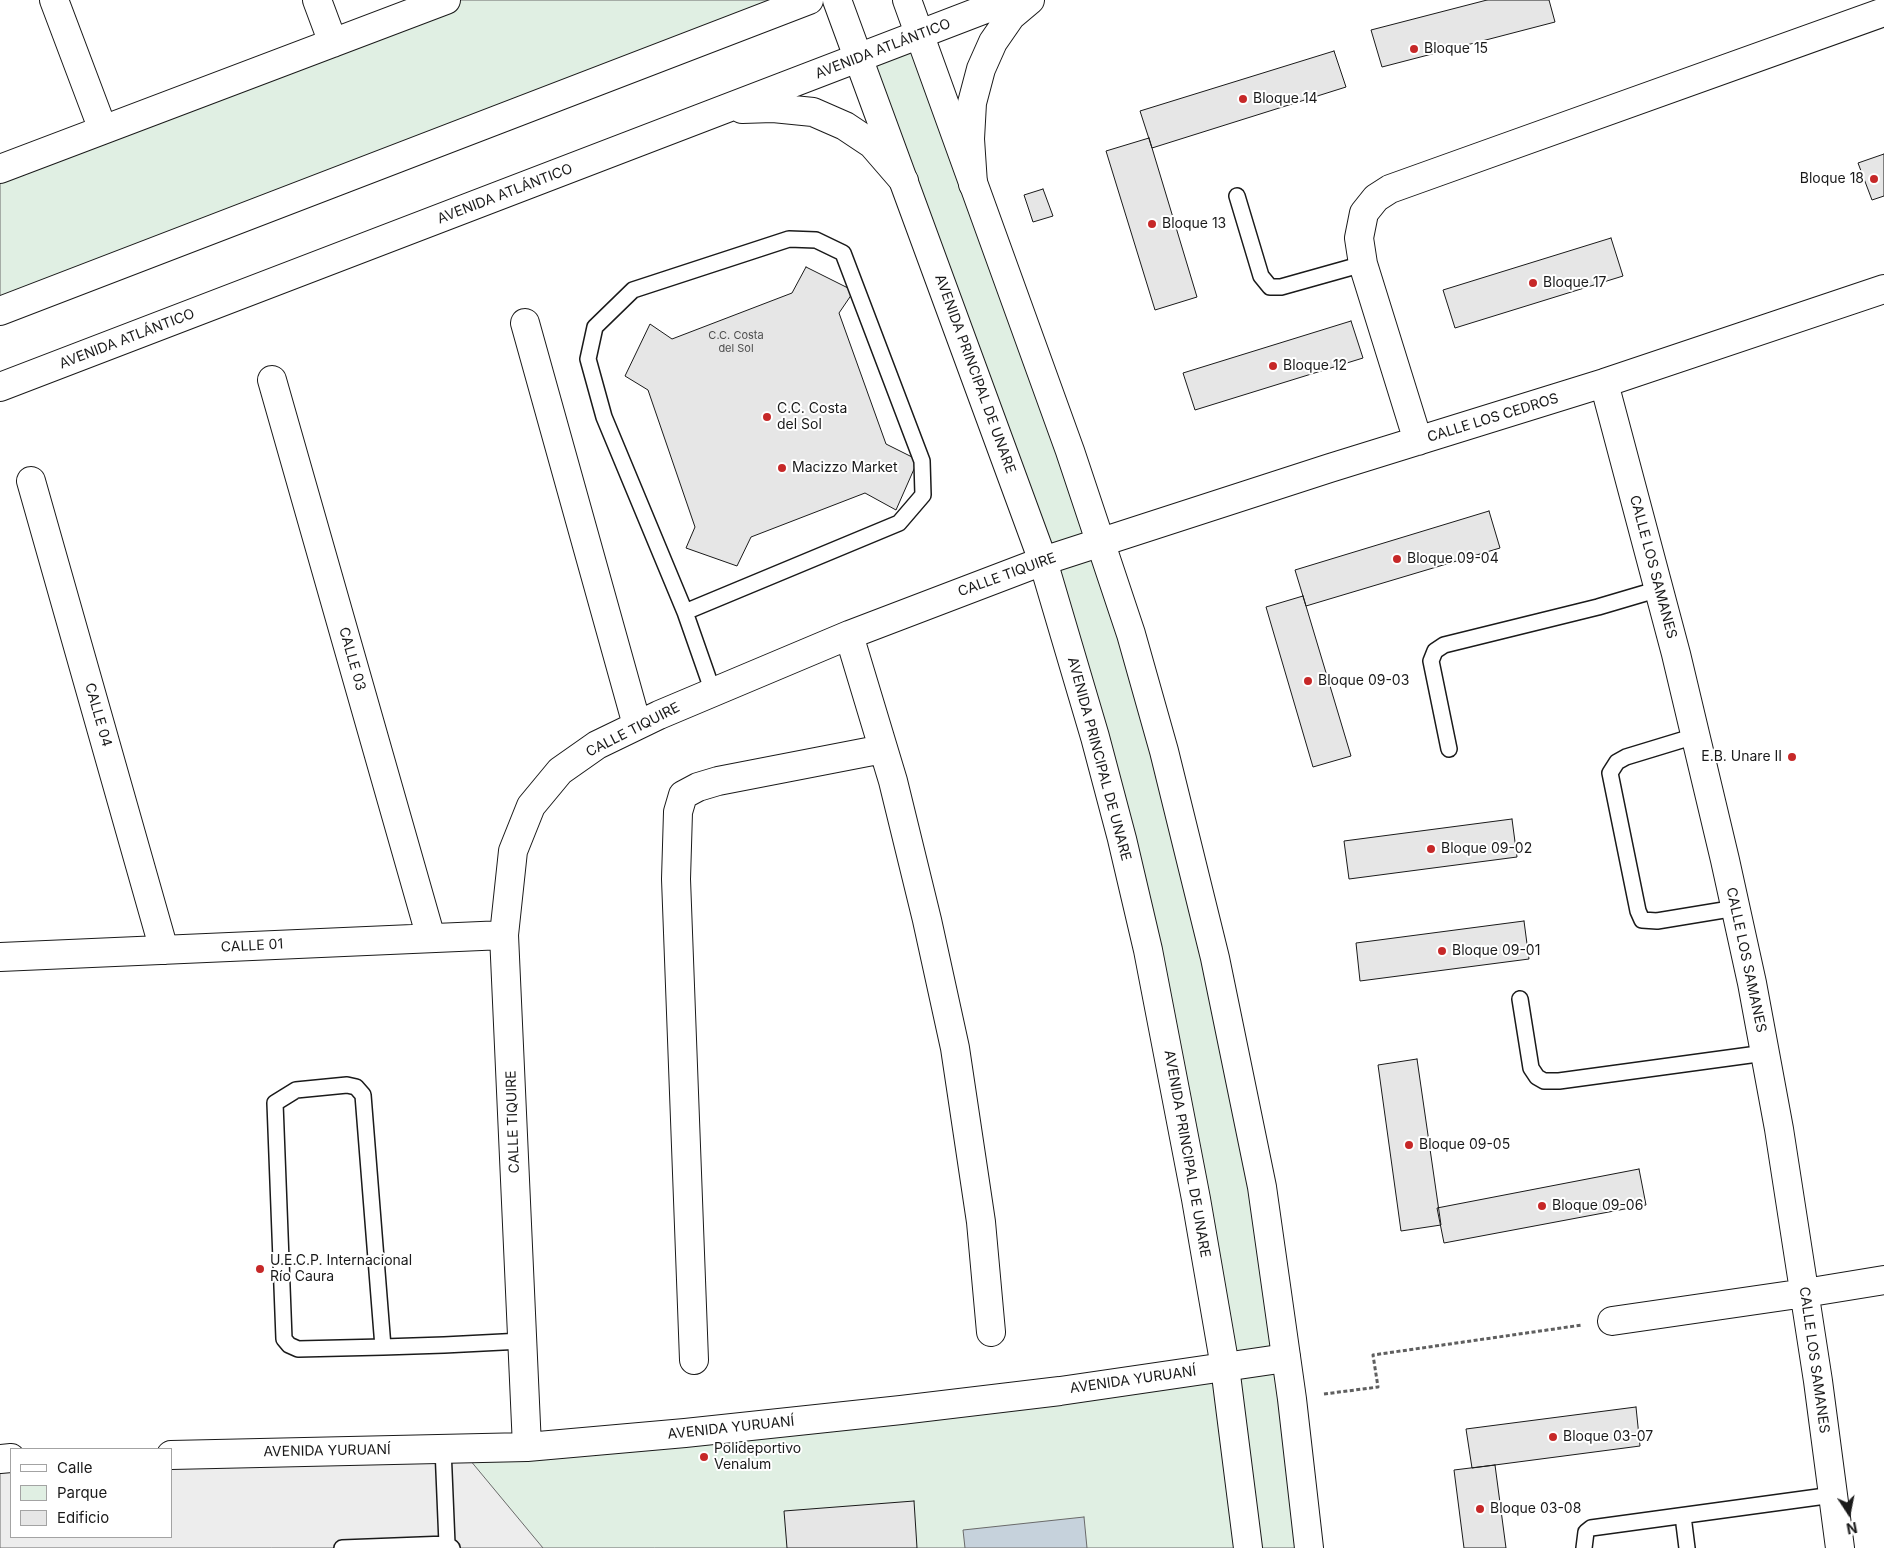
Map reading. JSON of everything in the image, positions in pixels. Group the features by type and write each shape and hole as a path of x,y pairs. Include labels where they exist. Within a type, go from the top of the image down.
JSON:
{"street":[{"path":"54,0 103,130"},
{"path":"317,0 333,43"},
{"path":"0,169 446,0"},
{"path":"0,311 809,0"},
{"name":"AVENIDA PRINCIPAL DE UNARE","path":"837,0 1043,561 1098,746 1148,950 1196,1199 1224,1367 1248,1548"},
{"path":"906,0 1070,451 1130,634 1164,750 1216,958 1262,1187 1292,1399 1309,1548"},
{"name":"AVENIDA ATLÁNTICO","path":"0,387 1009,0"},
{"path":"973,184 970,139 972,104 981,69 993,42 1011,16 1030,0"},
{"path":"1418,441 1363,264 1360,238 1364,213 1376,198 1390,189 1884,12"},
{"path":"723,110 772,108 813,112 845,126 872,144 904,180"},
{"name":"CALLE LOS CEDROS","path":"1101,542 1604,383 1884,290"},
{"path":"525,323 637,725"},
{"name":"CALLE 03","path":"272,380 431,938"},
{"name":"CALLE LOS SAMANES","path":"1604,383 1659,589 1736,908 1779,1129 1805,1293 1840,1548"},
{"name":"CALLE 04","path":"31,481 164,950"},
{"name":"CALLE TIQUIRE","path":"527,1447 504,935 513,850 531,806 560,771 597,745 637,725 850,635 1043,561 1101,542"},
{"path":"850,635 883,749 928,920 955,1048 981,1222 991,1332"},
{"path":"694,1360 676,889 678,812 683,795 698,787 728,779 883,749"},
{"name":"CALLE 01","path":"0,957 504,935"},
{"path":"1612,1321 1884,1280"},
{"name":"AVENIDA YURUANÍ","path":"172,1455 527,1447 685,1434 1060,1391 1286,1358"}],"lane":[{"path":"1237,196 1261,276 1270,287 1281,287 1363,264"},
{"path":"685,612 899,523 923,495 922,461 843,253 816,240 790,239 633,290 595,327 588,359 604,417 685,612 713,692"},
{"path":"1449,749 1431,661 1435,651 1444,645 1659,589"},
{"path":"1695,736 1626,757 1617,762 1610,773 1638,911 1642,920 1657,921 1736,908"},
{"path":"1520,999 1531,1068 1537,1077 1544,1081 1559,1081 1765,1053"},
{"path":"383,1347 363,1095 356,1088 347,1085 296,1090 275,1103 284,1339 289,1345 298,1349 383,1347 522,1341"},
{"path":"342,1548 449,1546 442,1448"},
{"path":"1584,1548 1586,1532 1591,1528 1833,1495"},
{"path":"1683,1516 1687,1548"}],"path":[{"path":"1292,1399 1378,1387 1373,1355 1612,1321"}],"green space":[{"path":"446,0 809,0 0,311 0,169"},
{"path":"919,35 1016,299 1215,958 1309,1548 0,1548 10,1538 172,1538 460,1448 1224,1367 1122,839 858,58"}],"shaded area":[{"path":"460,1448 543,1548 0,1548 0,1459 10,1458 10,1538 172,1538 172,1455"},
{"path":"1084,1517 1087,1548 965,1548 963,1530"}],"building":[{"name":"Bloque 15","path":"1487,0 1549,0 1555,22 1382,67 1371,30"},
{"name":"Bloque 14","path":"1334,51 1346,87 1152,148 1140,111"},
{"name":"Bloque 13","path":"1149,138 1197,297 1155,310 1106,151"},
{"name":"Bloque 18","path":"1884,154 1884,196 1872,200 1858,163"},
{"path":"1043,189 1053,216 1033,222 1024,195"},
{"name":"Bloque 17","path":"1611,238 1623,276 1455,328 1443,290"},
{"name":"C.C. Costa del Sol","path":"806,267 854,291 839,313 886,444 918,460 896,510 865,493 751,537 737,566 686,548 695,527 648,390 625,376 650,324 672,339 792,293"},
{"name":"Bloque 12","path":"1351,321 1363,358 1195,410 1183,373"},
{"name":"Bloque 09-04","path":"1489,511 1500,548 1306,606 1295,570"},
{"name":"Bloque 09-03","path":"1303,596 1351,756 1313,767 1266,607"},
{"name":"Bloque 09-02","path":"1512,819 1517,857 1349,879 1344,841"},
{"name":"Bloque 09-01","path":"1524,921 1529,959 1360,981 1356,943"},
{"name":"Bloque 09-05","path":"1417,1059 1441,1225 1401,1231 1378,1065"},
{"name":"Bloque 09-06","path":"1639,1169 1646,1205 1444,1243 1437,1208"},
{"name":"Bloque 03-07","path":"1636,1407 1640,1446 1472,1468 1466,1429"},
{"name":"Bloque 03-08","path":"1495,1465 1506,1548 1464,1548 1454,1470"},
{"path":"914,1501 917,1548 787,1548 784,1511"}],"place":[{"name":"Bloque 15","path":"1414,49"},
{"name":"Bloque 14","path":"1243,99"},
{"name":"Bloque 18","path":"1874,179"},
{"name":"Bloque 13","path":"1152,224"},
{"name":"Bloque 17","path":"1533,283"},
{"name":"Bloque 12","path":"1273,366"},
{"name":"C.C. Costa del Sol","path":"767,417"},
{"name":"Macizzo Market","path":"782,468"},
{"name":"Bloque 09-04","path":"1397,559"},
{"name":"Bloque 09-03","path":"1308,681"},
{"name":"E.B. Unare II","path":"1792,757"},
{"name":"Bloque 09-02","path":"1431,849"},
{"name":"Bloque 09-01","path":"1442,951"},
{"name":"Bloque 09-05","path":"1409,1145"},
{"name":"Bloque 09-06","path":"1542,1206"},
{"name":"U.E.C.P. Internacional Río Caura","path":"260,1269"},
{"name":"Bloque 03-07","path":"1553,1437"},
{"name":"Polideportivo Venalum","path":"704,1457"},
{"name":"Bloque 03-08","path":"1480,1509"}]}
